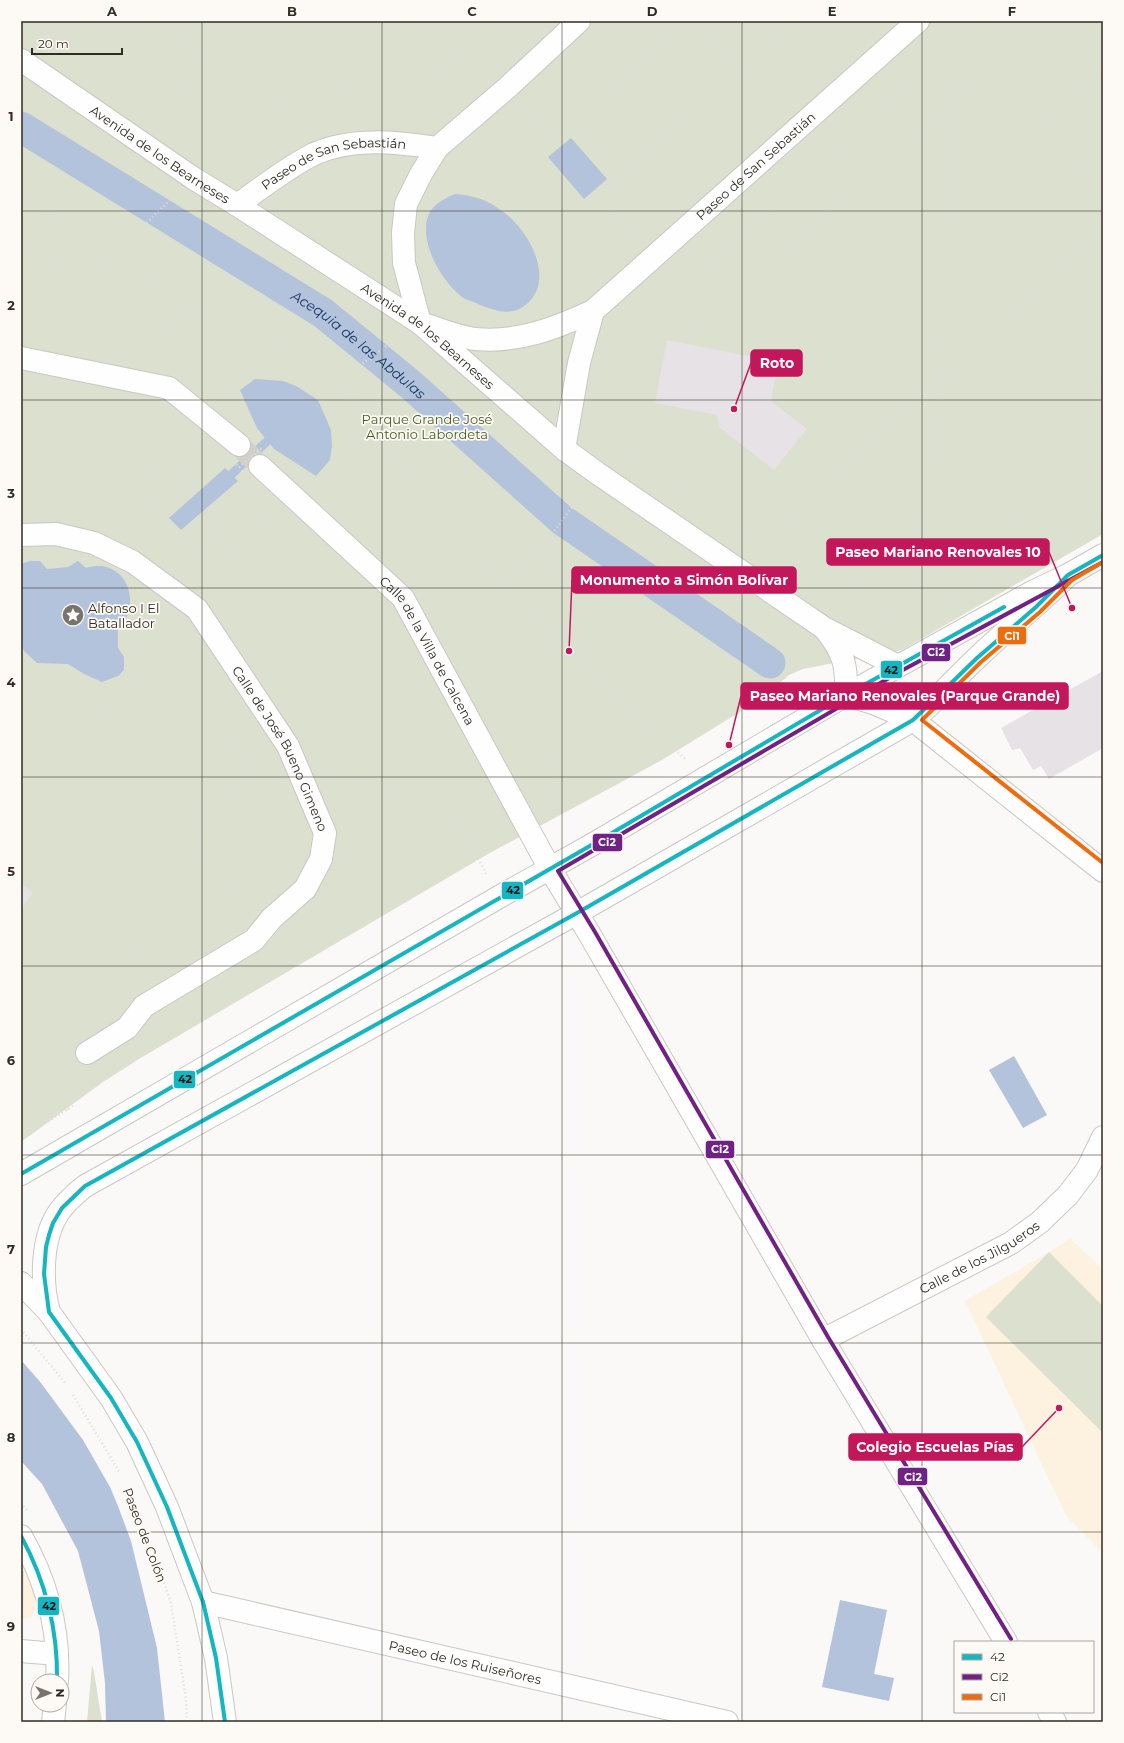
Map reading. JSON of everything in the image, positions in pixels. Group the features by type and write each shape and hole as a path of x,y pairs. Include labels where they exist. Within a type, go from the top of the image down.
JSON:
{"street":[{"name":"Paseo de San Sebastián","path":"579,21 508,87 470,118 437,148 421,174 406,204 403,233 404,263 420,323 475,339 502,339 527,336 560,326 593,311 918,21"},
{"name":"Avenida de los Bearneses","path":"21,60 192,178 238,205 420,323 564,449 824,628 898,666"},
{"name":"Paseo de San Sebastián","path":"238,205 277,176 314,154 347,145 376,142 437,148"},
{"path":"564,449 579,363 593,311"},
{"path":"21,358 169,388 240,445"},
{"name":"Calle de la Villa de Calcena","path":"257,466 403,598 550,869 577,913 823,1340 1005,1641"},
{"name":"Calle de José Bueno Gimeno","path":"21,535 56,534 94,543 140,567 196,609 288,746 325,833 321,859 305,889 272,918 254,940 144,1006 127,1028 87,1053"},
{"path":"21,1174 478,908 550,869 846,695 1032,592 1068,575 1103,555"},
{"path":"49,1312 44,1284 46,1245 58,1213 69,1199 85,1186 577,913 913,720 977,658 1036,607 1068,575"},
{"name":"Avenida de los Bearneses","path":"824,628 836,644 844,660 847,674 846,695"},
{"path":"846,695 873,703 913,720 1103,871"},
{"name":"Calle de los Jilgueros","path":"823,1340 1011,1243 1034,1226 1068,1195 1087,1170 1103,1137"},
{"path":"21,1283 49,1312 111,1398 137,1442 167,1507 203,1602 216,1658 225,1722"},
{"path":"21,1536 33,1558 48,1597 55,1628 57,1673"},
{"name":"Paseo de los Ruiseñores","path":"203,1602 727,1722"},
{"path":"21,1651 57,1654"},
{"path":"1050,1713 1055,1722"}],"path":[{"path":"82,21 246,129 284,102 370,83 433,80 498,21"},
{"path":"152,21 226,79 242,77 293,54 346,50 397,32 411,21"},
{"path":"175,21 179,42"},
{"path":"173,60 210,21"},
{"path":"508,87 552,142 688,21"},
{"path":"695,21 794,133"},
{"path":"656,256 598,197 795,21"},
{"path":"638,327 985,21"},
{"path":"687,338 952,105 1045,21"},
{"path":"913,581 941,414 952,105 939,63"},
{"path":"1103,70 1044,122 1103,191"},
{"path":"433,80 470,118"},
{"path":"572,124 618,178"},
{"path":"21,196 116,254 192,305 219,320 288,348 340,380 375,434 410,478 557,641"},
{"path":"21,246 89,280 173,198"},
{"path":"570,413 763,547 942,375 1103,231"},
{"path":"21,308 67,315 164,335 192,305"},
{"path":"593,311 638,327 687,338 713,346 894,373 985,375 1103,381"},
{"path":"247,418 232,384 288,348"},
{"path":"340,380 383,348"},
{"path":"314,483 320,487 375,434"},
{"path":"178,439 174,443 196,486 190,492 142,467 138,471 156,514 168,528 181,540 228,568 234,561 208,514 216,507 260,534 264,530 257,466 239,468"},
{"path":"876,631 913,581 1103,472"},
{"path":"505,582 552,534 573,506"},
{"path":"792,520 822,534 843,559 860,590 888,613 936,610 1103,515"},
{"path":"552,534 563,637"},
{"path":"102,699 131,687 143,663 137,633 142,600"},
{"path":"568,635 578,637 585,644 586,655 581,663 573,667 564,666 556,660 554,656 557,641 563,637 568,635"},
{"path":"581,663 706,778"},
{"path":"553,821 561,739 564,666"},
{"path":"21,672 35,683 60,681 102,699 110,718 154,719 230,710 266,715"},
{"path":"55,1008 82,985 199,914 232,900 234,885 200,851 198,822 208,805 247,783 247,766 228,735 222,711"},
{"path":"300,775 345,774 441,811 469,840 489,879"},
{"path":"21,1091 54,1096 63,1103 68,1110"},
{"path":"21,1138 73,1106"},
{"path":"21,1329 66,1385"},
{"name":"Paseo de Colón","path":"71,1391 121,1476"},
{"name":"Paseo de Colón","path":"148,1539 171,1603 186,1699 187,1722"}],"shaded area":[{"path":"1070,1238 1103,1270 1103,1553 1066,1516 965,1301 1049,1252"},
{"path":"21,1557 32,1583 36,1605 31,1618 23,1619 21,1619"}],"green space":[{"name":"Parque Grande José Antonio Labordeta","path":"21,21 1103,21 1103,534 902,650 803,669 789,675 764,697 662,760 488,854 139,1059 103,1082 21,1142"},
{"path":"1049,1252 1103,1306 1103,1433 986,1317"},
{"path":"92,1665 94,1672 102,1722 87,1722"}],"water":[{"path":"571,138 607,179 584,199 548,157"},
{"path":"455,194 480,199 497,207 511,219 528,240 535,253 539,279 536,291 529,302 523,307 516,310 503,312 465,299 454,290 439,270 428,246 426,222 430,212 438,203"},
{"path":"255,379 283,381 296,386 318,400 331,430 332,446 330,460 316,476 274,449 257,428 240,390"},
{"path":"225,468 238,481 181,530 169,518"},
{"path":"30,561 40,561 47,569 68,567 78,561 86,568 98,566 109,568 118,573 124,580 129,590 130,601 129,612 124,623 118,626 118,648 124,657 124,670 118,676 102,682 84,674 68,664 37,663 24,651 21,643 21,564"},
{"path":"1014,1056 1047,1115 1023,1128 989,1070"},
{"path":"21,1360 41,1383 83,1440 110,1487 118,1506 131,1541 157,1648 165,1722 106,1722 105,1683 99,1631 78,1551 42,1484 21,1461"},
{"path":"840,1600 887,1610 874,1674 894,1678 889,1701 822,1687"}],"building":[{"path":"667,340 778,362 771,401 807,429 774,470 719,427 717,415 655,403"},
{"path":"1103,671 1103,748 1049,779 1041,766 1033,770 1020,748 1012,750 1001,728"},
{"path":"21,884 33,892 21,910"},
{"path":"21,1571 24,1571 23,1619 21,1619"}],"waterway":[{"name":"Acequia de las Abdulas","path":"21,127 323,313 411,385 562,520 770,663"},
{"name":"Calle de la Villa de Calcena","path":"222,483 276,433"}],"tunnel":[{"path":"239,445 260,466"}],"transit line":[{"name":"42","path":"225,1722 216,1658 203,1602 167,1507 137,1442 111,1398 49,1312 44,1274 46,1247 53,1223 62,1208 85,1186 577,913 913,720 977,658 1036,607 1068,575 1103,555"},
{"name":"Ci2","path":"1011,1639 828,1337 595,932 558,871 901,671 1103,562"},
{"name":"Ci1","path":"1103,562 1072,580 1040,612 981,662 922,720 1103,863"},
{"name":"42","path":"21,1174 595,843 846,695 1004,607"},
{"name":"42","path":"21,1536 30,1553 44,1588 49,1606 53,1624 57,1673"}],"place":[{"name":"Roto","path":"734,409"},
{"name":"Paseo Mariano Renovales 10","path":"1072,608"},
{"name":"Alfonso I El Batallador","path":"73,615"},
{"name":"Monumento a Simón Bolívar","path":"569,651"},
{"name":"Paseo Mariano Renovales (Parque Grande)","path":"729,745"},
{"name":"Colegio Escuelas Pías","path":"1059,1408"}]}
